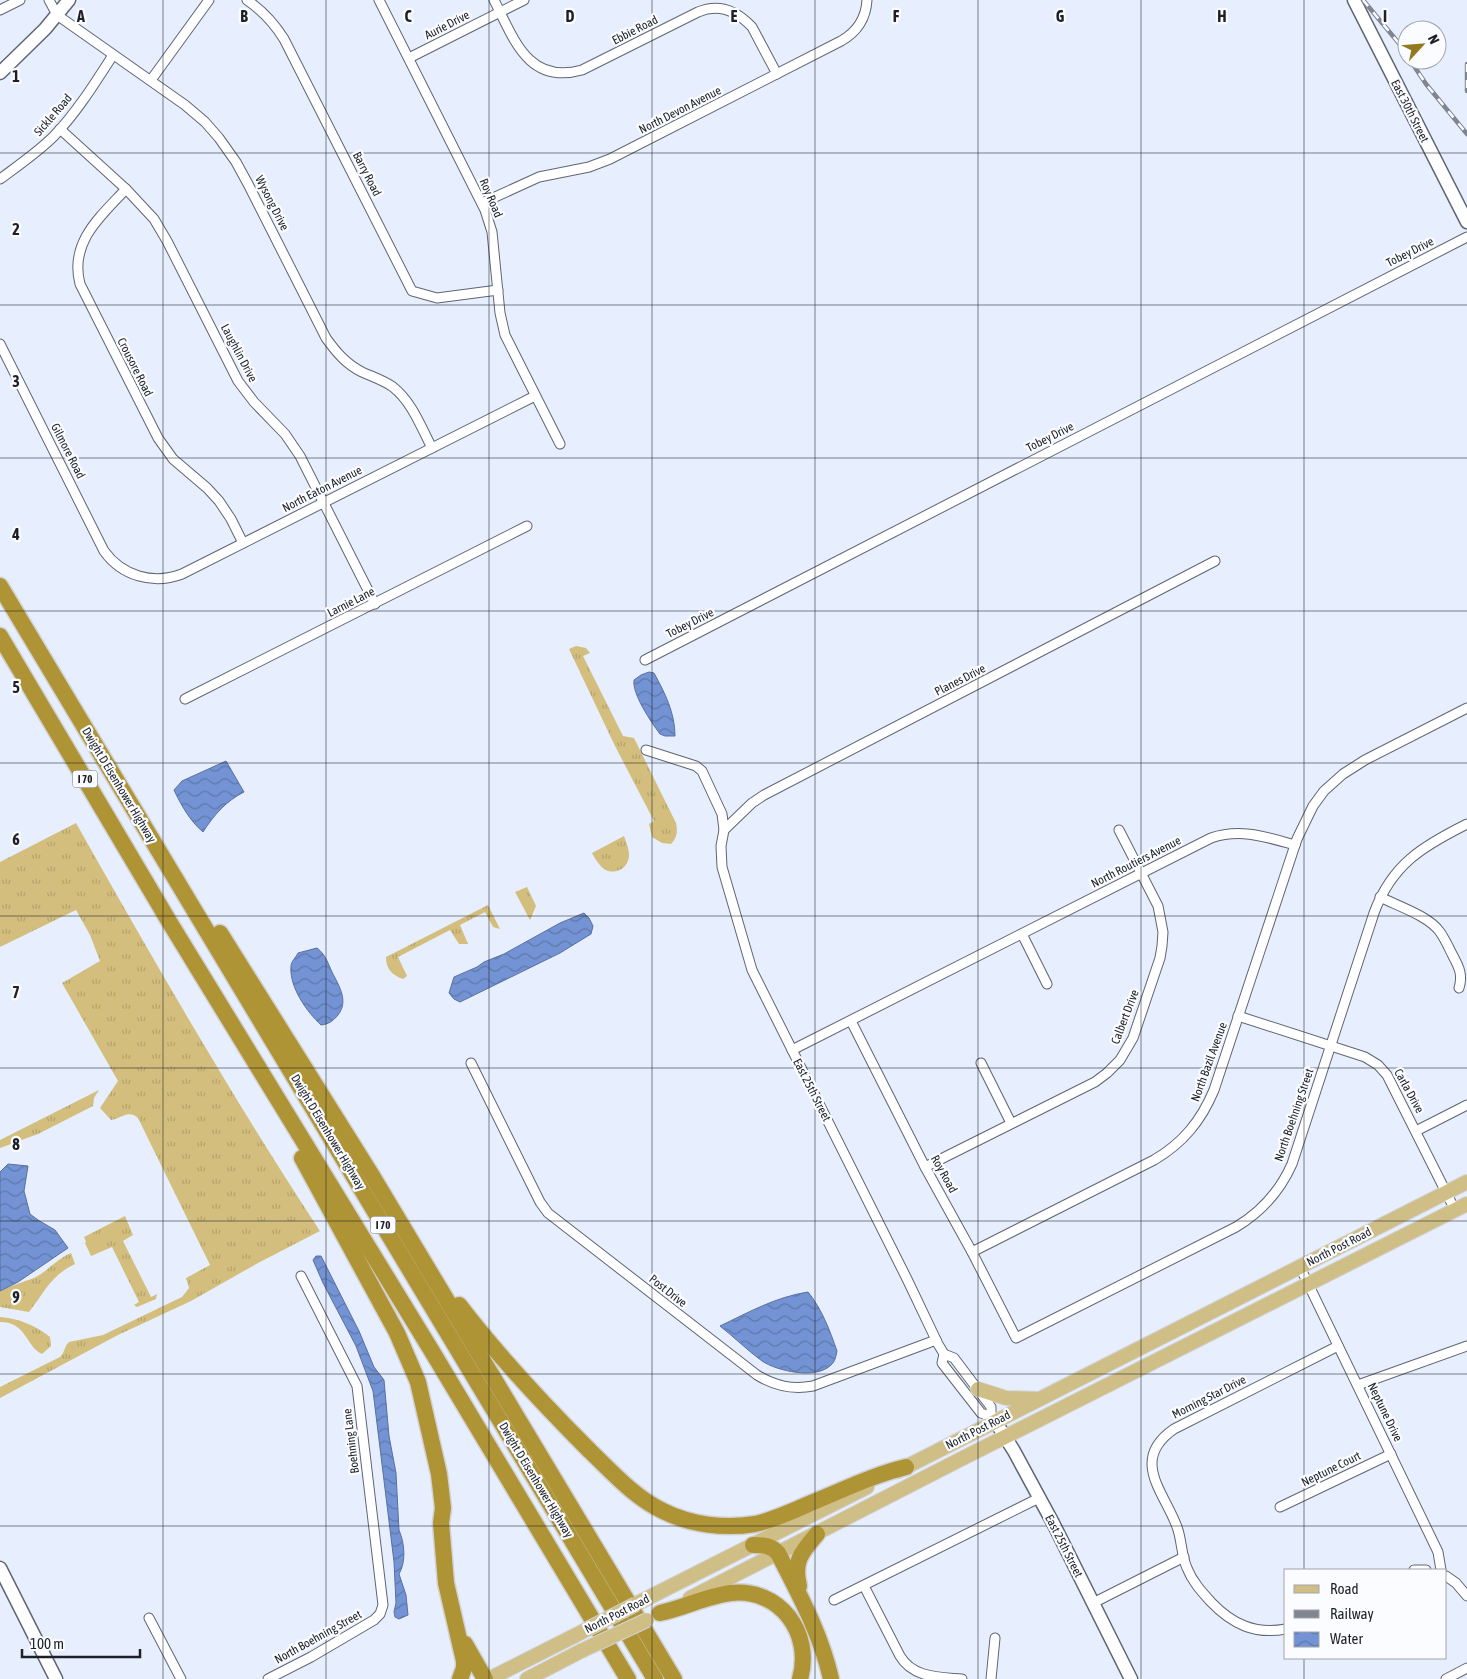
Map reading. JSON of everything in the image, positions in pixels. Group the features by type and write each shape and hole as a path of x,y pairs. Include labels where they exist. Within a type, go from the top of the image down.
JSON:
{"highway":[{"name":"Dwight D Eisenhower Highway","path":"0,586 655,1679"},
{"name":"Dwight D Eisenhower Highway","path":"0,636 170,922 428,1344 628,1679"},
{"path":"112,772 237,958 371,1174 674,1679"},
{"path":"170,922 226,1028 330,1210 397,1333 418,1382 436,1460 443,1508 441,1523 445,1576 464,1661 464,1668 460,1679"},
{"path":"371,1174 455,1299 499,1355 554,1415 629,1489 651,1505 672,1515 705,1524 750,1525 796,1510 880,1473 906,1466"},
{"path":"803,1603 796,1573 797,1561 817,1534"},
{"path":"753,1545 768,1546 778,1553 821,1642 831,1679"},
{"path":"654,1617 700,1600 733,1593 748,1594 770,1602 790,1618 802,1639 804,1660 800,1679"},
{"path":"455,1624 485,1679"}],"main road":[{"path":"0,73 27,48 69,0"},
{"name":"East 30th Street","path":"1354,0 1467,222"},
{"name":"North Post Road","path":"489,1679 753,1545 993,1419 1039,1399 1467,1182"},
{"name":"North Post Road","path":"527,1679 654,1617 1461,1207"},
{"path":"978,1389 1006,1398 1039,1399"},
{"name":"East 25th Street","path":"993,1419 1006,1437 1039,1498 1093,1603 1127,1678"},
{"path":"0,1568 56,1679"}],"street":[{"path":"0,10 20,0"},
{"name":"Wysong Drive","path":"49,0 57,15 151,80 195,114 224,143 248,184 326,338 346,362 362,372 383,380 405,399 414,411 432,448"},
{"path":"151,80 209,0"},
{"name":"Barry Road","path":"247,0 265,15 278,29 284,39 412,291 437,298 498,290"},
{"name":"Roy Road","path":"379,0 482,203 492,232 505,335 560,444"},
{"name":"Ebbie Road","path":"494,0 518,47 530,61 546,70 564,73 586,69 700,11 714,8 728,10 743,18 752,27 777,74"},
{"name":"Aurie Drive","path":"409,58 524,0"},
{"name":"North Devon Avenue","path":"482,203 539,177 589,166 610,159 777,74 847,37 860,24 867,2"},
{"name":"Sickle Road","path":"0,179 40,149 60,129 88,93 113,55"},
{"name":"Laughlin Drive","path":"60,129 140,202 158,225 238,381 254,402 285,434 300,456 375,604"},
{"name":"Crousore Road","path":"126,189 93,224 85,236 78,261 80,284 158,438 173,459 207,488 219,501 243,543"},
{"name":"Tobey Drive","path":"645,660 1467,237"},
{"name":"Gilmore Road","path":"0,344 104,551 117,565"},
{"name":"North Eaton Avenue","path":"117,565 141,577 156,579 182,574 535,396"},
{"name":"Larnie Lane","path":"185,699 527,526"},
{"name":"Planes Drive","path":"724,830 752,803 764,795 1215,561"},
{"path":"1295,845 1299,832 1313,806 1324,792 1343,774 1365,760 1467,708"},
{"name":"East 25th Street","path":"646,750 696,766 701,770 722,814 724,830 721,846 722,867 750,964 757,981 936,1340 944,1354 954,1358 991,1407 993,1419"},
{"name":"North Boehning Street","path":"1016,1338 1236,1227 1257,1212 1278,1190 1291,1167 1380,897 1394,876 1416,853 1437,838 1467,824"},
{"name":"Calbert Drive","path":"925,1167 1098,1080 1120,1060 1130,1045 1160,958 1163,932 1160,913 1142,873 1119,830"},
{"name":"North Routiers Avenue","path":"792,1050 1204,841 1225,834 1253,834 1295,845"},
{"name":"North Bazil Avenue","path":"972,1252 1154,1160 1178,1144 1193,1128 1207,1107 1214,1090 1295,845"},
{"path":"1380,897 1425,919 1436,927 1444,938 1460,970 1459,988"},
{"path":"1022,934 1047,984"},
{"name":"Carla Drive","path":"1238,1016 1365,1058 1378,1065 1392,1084 1447,1193 1461,1207"},
{"name":"Roy Road","path":"851,1021 925,1167 972,1252 1016,1338"},
{"name":"Post Drive","path":"471,1063 540,1202 548,1213 734,1357 768,1381 794,1388 813,1386 936,1340"},
{"path":"981,1063 1011,1123"},
{"path":"1416,1131 1467,1105"},
{"name":"Neptune Drive","path":"1300,1267 1438,1552 1441,1569"},
{"name":"Boehning Lane","path":"301,1276 357,1386 383,1600 380,1614"},
{"name":"Morning Star Drive","path":"1284,1629 1266,1631 1250,1629 1224,1616 1192,1580 1184,1557 1177,1525 1152,1474 1153,1458 1160,1442 1174,1429 1338,1346"},
{"path":"1358,1385 1467,1346"},
{"name":"East 25th Street","path":"944,1354 942,1363 981,1413 993,1419"},
{"name":"Neptune Court","path":"1280,1507 1391,1454"},
{"path":"834,1600 1039,1498"},
{"path":"1093,1603 1184,1557"},
{"path":"1447,1577 1456,1583 1467,1596"},
{"path":"864,1586 900,1656 911,1668 926,1675 962,1679"},
{"name":"North Boehning Street","path":"268,1679 311,1657 374,1620 380,1614"},
{"path":"150,1618 181,1679"},
{"path":"991,1679 995,1638"},
{"path":"1446,1679 1467,1668"}],"green space":[{"path":"576,646 586,648 590,653 583,656 623,736 634,738 676,823 675,839 671,844 662,843 652,837 649,824 654,821 615,746 569,649"},
{"path":"76,823 225,1080 320,1231 191,1301 118,1335 0,1398 0,1387 60,1357 69,1342 103,1335 182,1297 189,1288 186,1278 210,1265 138,1118 128,1114 111,1120 100,1108 118,1081 62,983 100,961 90,935 76,910 0,947 0,862"},
{"path":"624,836 629,852 627,864 613,872 604,869 592,853"},
{"path":"527,887 536,906 530,920 515,892"},
{"path":"488,905 500,929 493,927 485,912 460,925 468,944 459,944 450,930 398,957 407,976 403,979 396,976 388,968 386,957"},
{"path":"99,1090 94,1098 93,1106 38,1134 0,1148 0,1140"},
{"path":"125,1216 133,1235 123,1241 151,1297 157,1294 156,1299 137,1307 134,1305 139,1302 112,1247 91,1256 84,1237"},
{"path":"71,1253 75,1264 54,1279 29,1312 0,1307 0,1291 37,1276"},
{"path":"0,1317 20,1321 39,1329 50,1337 51,1346 42,1354 32,1346 21,1330 9,1323 0,1322"}],"water":[{"path":"649,672 654,673 669,703 675,736 660,734 643,708 636,693 634,680"},
{"path":"226,761 244,792 221,809 203,832 186,812 174,790 182,781"},
{"path":"584,913 593,926 591,934 560,953 460,1002 449,993 454,977 504,954 560,923"},
{"path":"317,948 328,962 343,999 338,1015 331,1022 321,1025 300,999 291,974 291,964 298,953"},
{"path":"8,1164 28,1166 24,1191 30,1214 55,1230 68,1248 18,1282 0,1291 0,1172"},
{"path":"316,1256 321,1256 359,1331 374,1367 384,1380 389,1436 396,1473 399,1530 403,1541 404,1558 399,1574 406,1595 408,1615 399,1619 395,1617 394,1612 396,1603 394,1562 373,1391 356,1346 313,1260"},
{"path":"808,1292 821,1313 837,1351 831,1365 824,1370 807,1373 796,1372 786,1371 769,1365 756,1357 720,1326 774,1301"}],"railway":[{"path":"1363,0 1397,41"},
{"path":"1467,64 1467,91"},
{"path":"1417,70 1467,134"}]}
